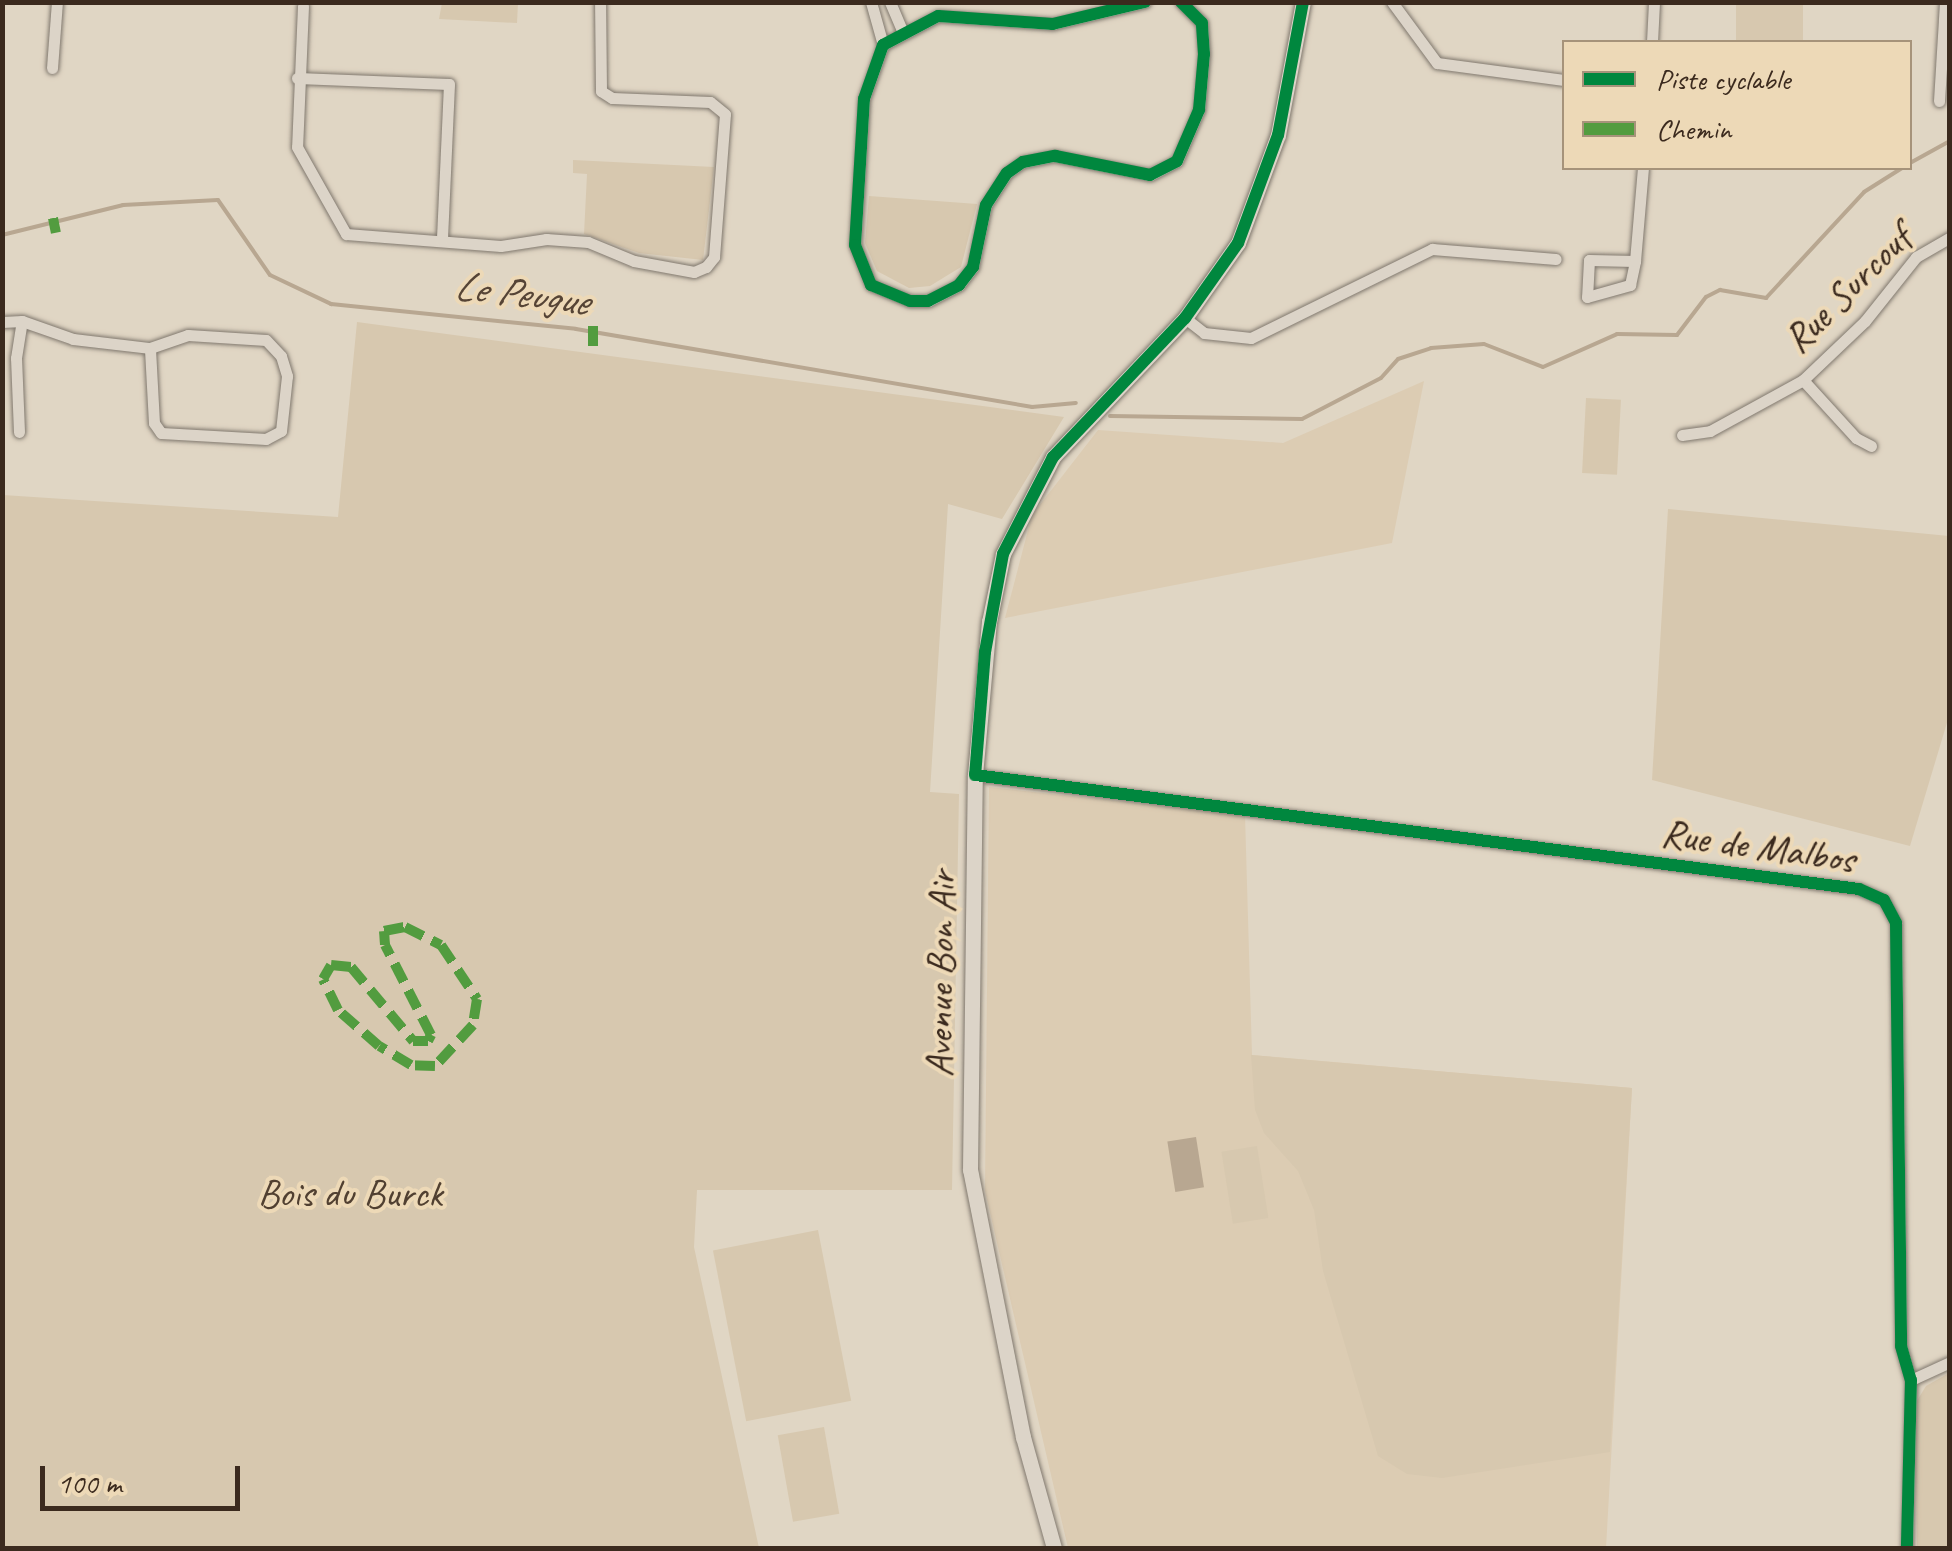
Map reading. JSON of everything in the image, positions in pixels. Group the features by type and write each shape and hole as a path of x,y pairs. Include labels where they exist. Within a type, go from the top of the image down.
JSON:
{"main road":[{"name":"Avenue Bon Air","path":"1054,1548 1023,1437 972,1193 976,775 985,652 1003,554 1053,457 1185,318 1238,242 1264,184 1303,2"}],"street":[{"path":"52,68 57,2"},
{"path":"303,6 297,78 298,147 346,234 442,242 588,242 634,261 694,272 714,257 725,114 710,102 612,98 601,91 600,2"},
{"path":"871,2 883,45"},
{"path":"890,2 902,30"},
{"path":"1146,2 1053,24 938,16 902,30 883,45 864,99 855,245 872,285 910,302 928,301 959,285 972,267 986,205 1006,173 1023,162 1056,156 1150,175 1176,161 1199,110 1204,38 1202,23 1181,2"},
{"path":"1392,2 1437,63 1562,80"},
{"path":"1652,40 1654,2"},
{"path":"1939,101 1945,2"},
{"path":"297,78 449,84 442,242"},
{"path":"1635,261 1590,260 1587,297 1630,285 1635,261 1643,170"},
{"name":"Rue Surcouf","path":"1682,435 1710,431 1803,380 1865,321 1916,257 1950,236"},
{"path":"1185,318 1204,333 1251,338 1432,249 1556,259"},
{"path":"2,322 22,321 73,339 150,348 188,335 266,340 281,356 287,376 280,430 266,440 161,433 154,422 150,348"},
{"path":"19,432 16,358 22,321"},
{"path":"1803,380 1856,438 1871,446"},
{"name":"Rue de Malbos","path":"976,775 1860,890 1884,900 1896,923 1902,1346 1911,1380 1907,1548"},
{"path":"1911,1380 1950,1362"}],"shaded area":[{"path":"1424,381 1392,543 1005,618 1032,515 1098,430 1283,443"},
{"path":"989,787 1245,815 1252,1055 1632,1088 1606,1548 1068,1548 985,1191"},
{"path":"1196,1137 1204,1187 1175,1192 1167,1142"}],"green space":[{"path":"442,3 518,3 517,23 439,19"},
{"path":"1736,3 1803,3 1803,40 1736,40"},
{"path":"573,160 714,167 703,260 639,253 584,234 587,174 573,173"},
{"path":"869,196 977,204 961,267 930,286 909,288 877,271 865,243"},
{"name":"Bois du Burck","path":"357,322 1064,417 1002,519 948,504 930,792 959,794 952,1190 697,1190 694,1247 759,1548 3,1548 3,495 338,517"},
{"path":"1586,398 1621,400 1617,475 1582,473"},
{"path":"1668,509 1949,536 1949,716 1910,846 1652,780"},
{"path":"1251,1055 1632,1088 1610,1452 1442,1478 1407,1474 1378,1456 1323,1271 1314,1210 1298,1171 1264,1133 1255,1110"},
{"path":"1257,1146 1268,1218 1233,1224 1221,1152"},
{"path":"818,1230 851,1401 746,1421 713,1250"},
{"path":"1949,1373 1949,1548 1917,1548 1915,1404 1926,1386"},
{"path":"824,1427 839,1514 793,1522 778,1435"}],"waterway":[{"name":"Le Peugue","path":"1912,162 1950,141"},
{"name":"Le Peugue","path":"1110,416 1302,419 1381,378 1398,359 1431,348 1484,344 1543,367 1617,334 1677,335 1706,297 1720,290 1766,298 1864,192 1899,170"},
{"name":"Le Peugue","path":"2,235 123,205 218,200 270,275 331,304 576,329 1032,407 1076,403"}],"marked path":[{"path":"53,218 56,233"},
{"path":"593,324 593,346"},
{"path":"405,927 441,945 477,999 473,1025 435,1066 411,1065 379,1046 338,1010 323,979 331,965 351,967 413,1041 428,1041 431,1035 385,945 384,931 405,927"}],"cycle path":[{"path":"1145,2 1053,24 938,16 883,45 864,99 855,245 871,285 910,301 928,301 959,285 973,267 986,205 1007,173 1023,162 1055,156 1150,175 1177,161 1199,110 1204,54 1202,23 1181,2"},
{"path":"1303,2 1278,135 1238,243 1185,318 1053,457 1003,554 985,652 975,775 1859,889 1884,900 1896,923 1901,1346 1911,1380 1907,1548"}]}
